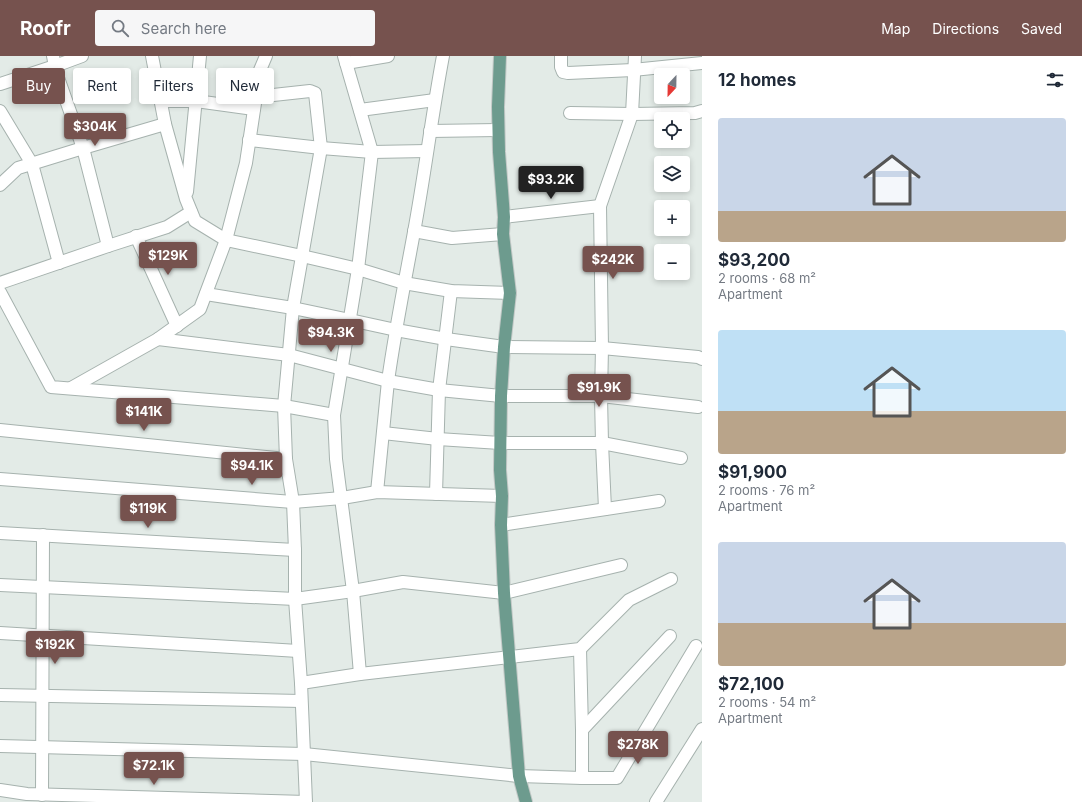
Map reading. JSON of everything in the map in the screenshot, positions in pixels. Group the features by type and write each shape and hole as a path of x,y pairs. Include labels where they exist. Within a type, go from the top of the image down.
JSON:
{"main road":[{"path":"500,56 498,130 504,217 503,234 510,293 504,347 501,396 501,525 504,593 519,776 526,802"}],"street":[{"path":"0,84 54,61 82,56"},
{"path":"152,56 154,68"},
{"path":"199,68 200,56"},
{"path":"261,68 266,56"},
{"path":"360,674 353,591 336,459 334,416 358,269 372,152 345,59 388,56"},
{"path":"377,492 388,380 443,56"},
{"path":"561,56 561,67 563,72 568,73 634,70 702,62"},
{"path":"605,509 601,396 602,348 600,206 632,114 635,56"},
{"path":"54,61 56,72 83,148 108,246"},
{"path":"0,790 42,795 306,802 301,683 295,599 295,550 292,502 286,458 284,406 293,308 321,148 315,93 310,91 274,99"},
{"path":"360,110 435,100"},
{"path":"162,104 186,199 195,221 226,240 358,269 404,283 451,292 510,293"},
{"path":"186,199 196,104"},
{"path":"71,388 158,339 200,309 226,240 246,163 255,104"},
{"path":"0,111 32,164 59,263"},
{"path":"570,113 632,114 695,113 702,111"},
{"path":"0,185 18,168 166,124"},
{"path":"430,132 498,130"},
{"path":"249,140 372,152 427,151"},
{"path":"504,217 600,206"},
{"path":"0,283 136,236 167,227 191,212"},
{"path":"414,231 452,238 503,234"},
{"path":"136,236 177,326"},
{"path":"0,292 51,386 284,406 334,416"},
{"path":"436,494 440,390 451,292"},
{"path":"206,294 293,308 446,339 504,347 602,348 698,357 702,359"},
{"path":"158,339 288,355 388,380 440,390 501,396 601,396 698,407"},
{"path":"0,430 286,458"},
{"path":"383,433 438,439 500,443 602,443 681,458"},
{"path":"0,479 292,502 342,498 377,492 502,496"},
{"path":"501,525 659,501"},
{"path":"0,533 295,550"},
{"path":"42,795 43,535"},
{"path":"0,585 295,599 403,582 504,593 621,565"},
{"path":"301,683 360,674 580,649 629,600 671,579"},
{"path":"0,633 298,651"},
{"path":"582,730 670,636"},
{"path":"0,746 304,754 519,776 617,778 696,646"},
{"path":"580,649 582,778"},
{"path":"0,695 301,701"},
{"path":"656,802 702,729"}]}
